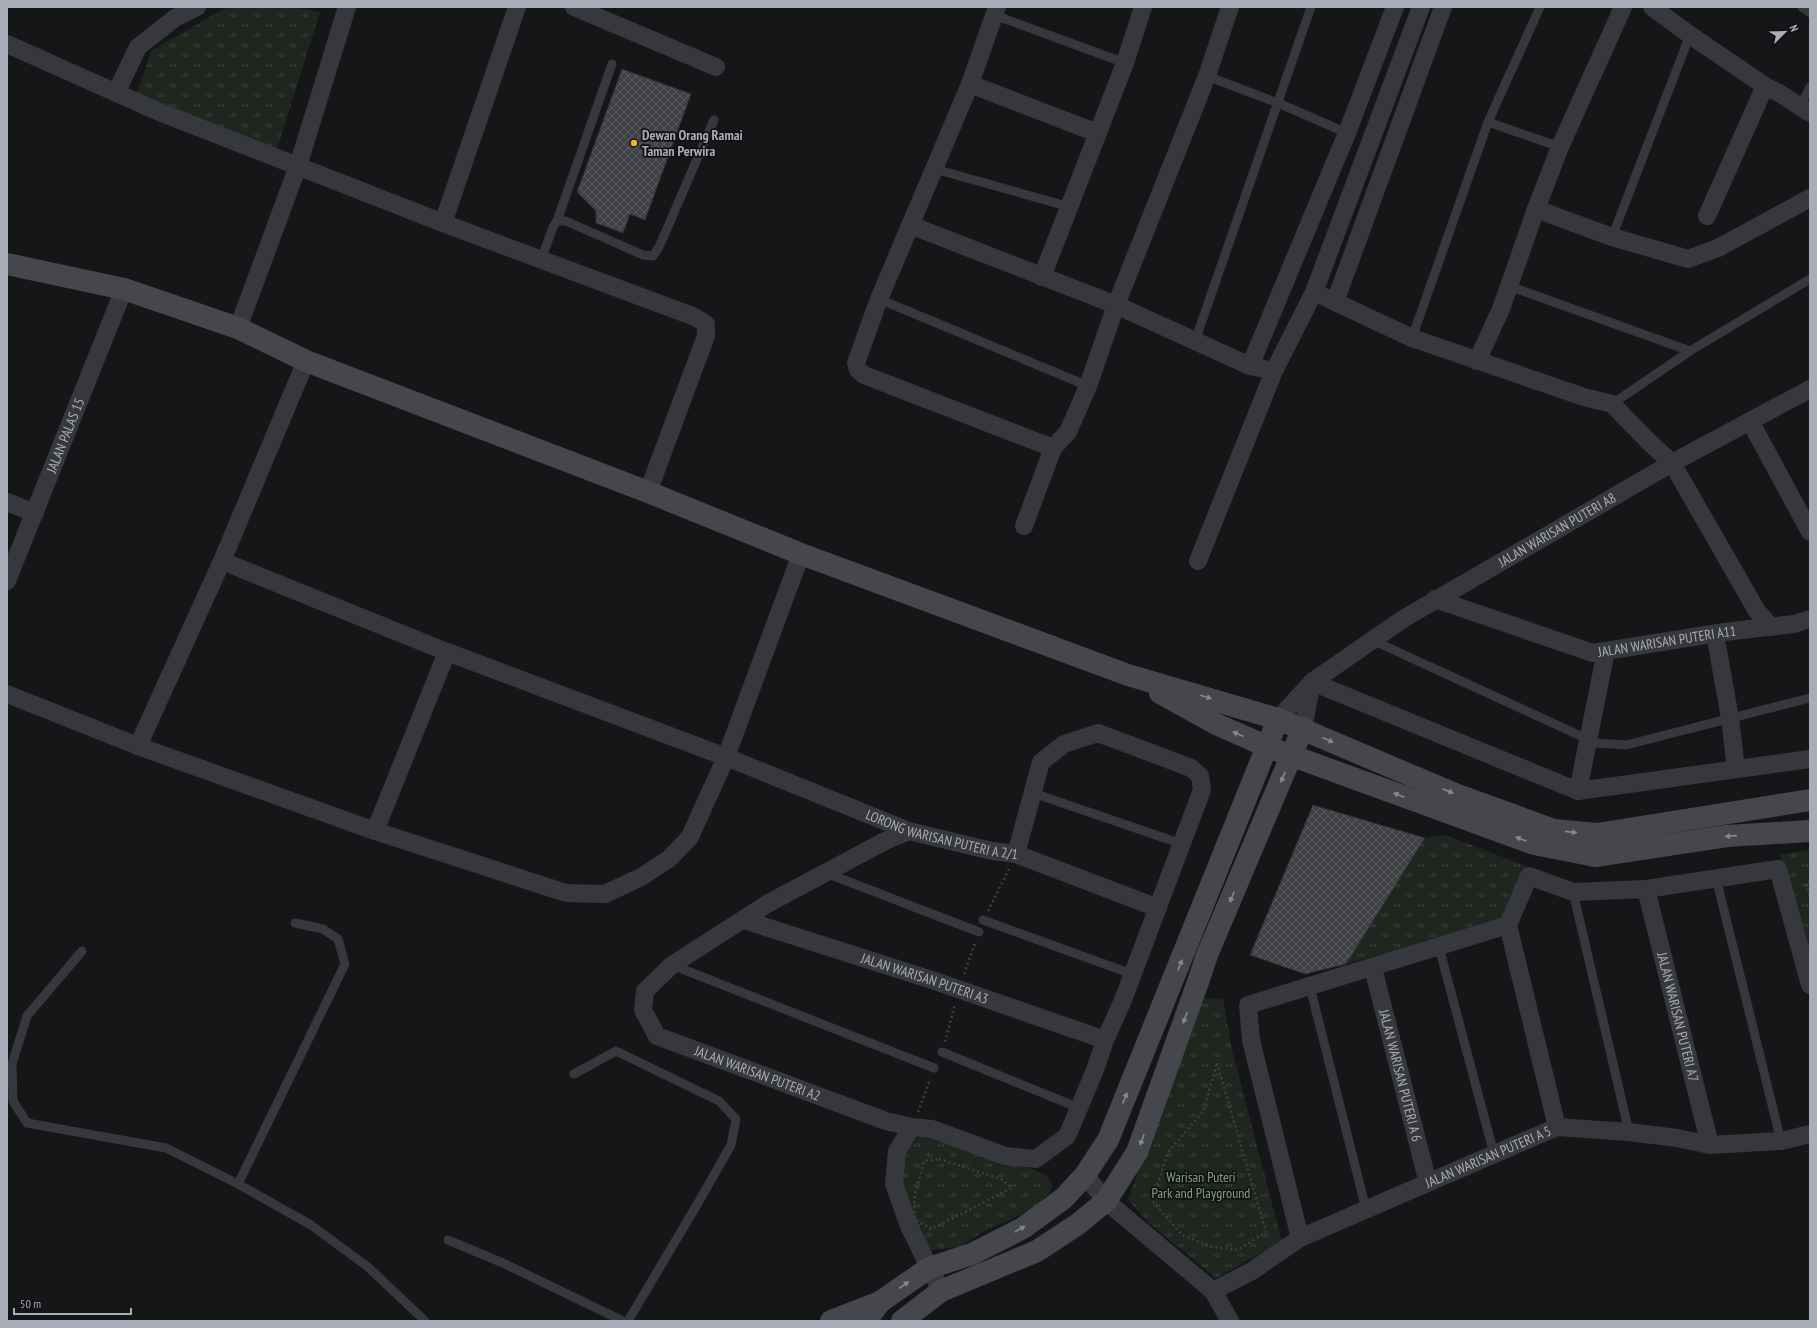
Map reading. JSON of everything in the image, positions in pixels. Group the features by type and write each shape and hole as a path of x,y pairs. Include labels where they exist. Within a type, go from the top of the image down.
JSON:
{"street":[{"path":"116,93 138,46 175,18 197,7"},
{"path":"238,328 298,166 347,7"},
{"path":"443,223 517,7"},
{"path":"574,7 716,68"},
{"path":"1042,277 1125,62 1143,7"},
{"path":"1024,526 1053,448 1068,432 1088,386 1116,305 1207,76 1230,7"},
{"path":"1250,366 1347,133 1395,7"},
{"path":"1198,561 1274,371 1314,292 1421,7"},
{"path":"1335,302 1443,7"},
{"path":"1477,361 1501,309 1536,209 1560,147 1623,7"},
{"path":"1652,7 1690,35 1766,86 1805,109"},
{"path":"995,11 970,84 879,299 856,363 858,370 864,375 1053,448"},
{"path":"7,44 116,93 298,166 443,223 695,317 706,324 706,336 648,492"},
{"path":"970,84 1097,133"},
{"path":"1707,216 1766,86"},
{"path":"1536,209 1612,237 1688,259 1718,248 1810,198"},
{"path":"910,225 1116,305 1250,366 1274,371"},
{"path":"7,264 124,289 238,328 306,361 648,492 801,554 1128,675 1278,719 1303,728 1455,794 1554,830 1596,834 1810,800"},
{"name":"JALAN PALAS 15","path":"7,581 124,289"},
{"path":"1314,292 1412,338 1584,397 1612,404 1672,463 1757,611 1771,627"},
{"path":"138,746 222,561 306,361"},
{"name":"JALAN WARISAN PUTERI A8","path":"1278,719 1312,682 1372,640 1435,599 1672,463 1750,421 1808,395"},
{"path":"1750,421 1810,532"},
{"path":"7,502 35,514"},
{"path":"7,694 138,746 375,830 566,893 605,894 641,877 669,859 690,837 726,757 801,554"},
{"name":"LORONG WARISAN PUTERI A 2/1","path":"222,561 447,652 726,757 909,831 992,852 1016,854 1158,908"},
{"name":"JALAN WARISAN PUTERI A11","path":"1435,599 1593,653 1715,634 1794,624 1810,619"},
{"path":"1715,634 1730,718 1736,769"},
{"path":"1578,791 1606,651"},
{"path":"375,830 447,652"},
{"path":"1128,675 1216,724 1268,746 1534,844 1595,856 1727,836 1810,831"},
{"path":"902,1321 941,1291 1037,1251 1078,1224 1106,1201 1137,1152 1207,955 1303,728 1312,682 1578,791 1810,759"},
{"path":"831,1321 880,1302 929,1268 972,1254 1023,1228 1064,1198 1085,1175 1108,1140 1278,719"},
{"name":"JALAN WARISAN PUTERI A2","path":"672,965 645,991 644,1010 657,1036 886,1121 912,1127 932,1129 1005,1156 1036,1159 1067,1136 1080,1108 1105,1040 1123,1000 1202,790 1200,776 1191,768 1098,733 1064,744 1041,762 1016,854"},
{"path":"672,965 767,904 885,841 909,831"},
{"path":"1557,1127 1508,925 1529,876 1572,892 1646,889 1778,869 1810,985"},
{"name":"JALAN WARISAN PUTERI A7","path":"1646,889 1710,1144"},
{"name":"JALAN WARISAN PUTERI A3","path":"744,920 1105,1040"},
{"path":"1300,1238 1251,1040 1248,1005 1373,968 1508,925"},
{"name":"JALAN WARISAN PUTERI A 6","path":"1373,968 1428,1183"},
{"path":"912,1127 897,1151 894,1184 909,1226 941,1291"},
{"name":"JALAN WARISAN PUTERI A 5","path":"1213,1291 1252,1271 1300,1238 1557,1127 1629,1132 1710,1144 1781,1141 1810,1134"},
{"path":"1085,1175 1106,1201 1213,1291 1230,1321"},
{"path":"866,1321 880,1302"}],"lane":[{"path":"1195,341 1311,7"},
{"path":"1412,338 1488,122 1540,7"},
{"path":"1802,7 1810,13"},
{"path":"995,11 1125,62"},
{"path":"1612,237 1690,35"},
{"path":"541,260 553,227 558,221 612,64"},
{"path":"1207,76 1278,103 1347,133"},
{"path":"1805,109 1810,87"},
{"path":"558,221 566,221 643,255 653,256 659,248 714,120"},
{"path":"1488,122 1560,147"},
{"path":"935,169 1070,207"},
{"path":"1612,404 1690,351 1810,279"},
{"path":"1509,286 1690,351"},
{"path":"879,299 1088,386"},
{"path":"1372,640 1596,743 1626,746 1810,698"},
{"path":"1033,792 1182,844"},
{"path":"825,873 979,932"},
{"path":"1716,878 1781,1141"},
{"path":"1572,892 1629,1132"},
{"path":"983,920 1132,974"},
{"path":"238,1184 345,964 338,939 323,929 295,923"},
{"path":"1439,947 1494,1154"},
{"path":"82,951 27,1016 12,1064 13,1101 27,1123 166,1148 238,1184 311,1225 368,1268 425,1321"},
{"path":"672,965 934,1068"},
{"path":"1310,987 1366,1209"},
{"path":"574,1074 616,1051 719,1101 736,1119 731,1145 628,1321"},
{"path":"942,1052 1080,1108"},
{"path":"448,1240 503,1263 623,1321"}],"path":[{"path":"1810,882 1806,883 1810,898"},
{"path":"942,1052 958,990"},
{"path":"1218,1063 1266,1232 1238,1250 1213,1247 1182,1235 1152,1201 1168,1152 1203,1112 1218,1063"},
{"path":"912,1127 934,1068"},
{"path":"939,1159 1001,1179 1012,1188 930,1229 915,1219 914,1199 924,1160 939,1159"}],"green space":[{"path":"227,7 293,7 320,12 277,149 136,95 151,51"},
{"path":"1446,835 1528,867 1502,922 1346,964 1425,838"},
{"path":"1810,850 1810,965 1780,855"},
{"name":"Warisan Puteri Park and Playground","path":"1197,998 1223,999 1232,1050 1282,1242 1216,1278 1149,1223 1128,1200"},
{"path":"920,1135 1032,1169 1047,1176 1052,1185 1049,1193 1033,1209 983,1232 959,1247 933,1250 918,1243 899,1190 903,1155"}],"building":[{"name":"Dewan Orang Ramai Taman Perwira","path":"622,69 691,94 645,220 630,214 623,233 596,223 596,211 577,192"},
{"path":"1313,805 1425,838 1346,964 1305,974 1250,955"}],"place":[{"name":"Dewan Orang Ramai Taman Perwira","path":"634,143"}]}
